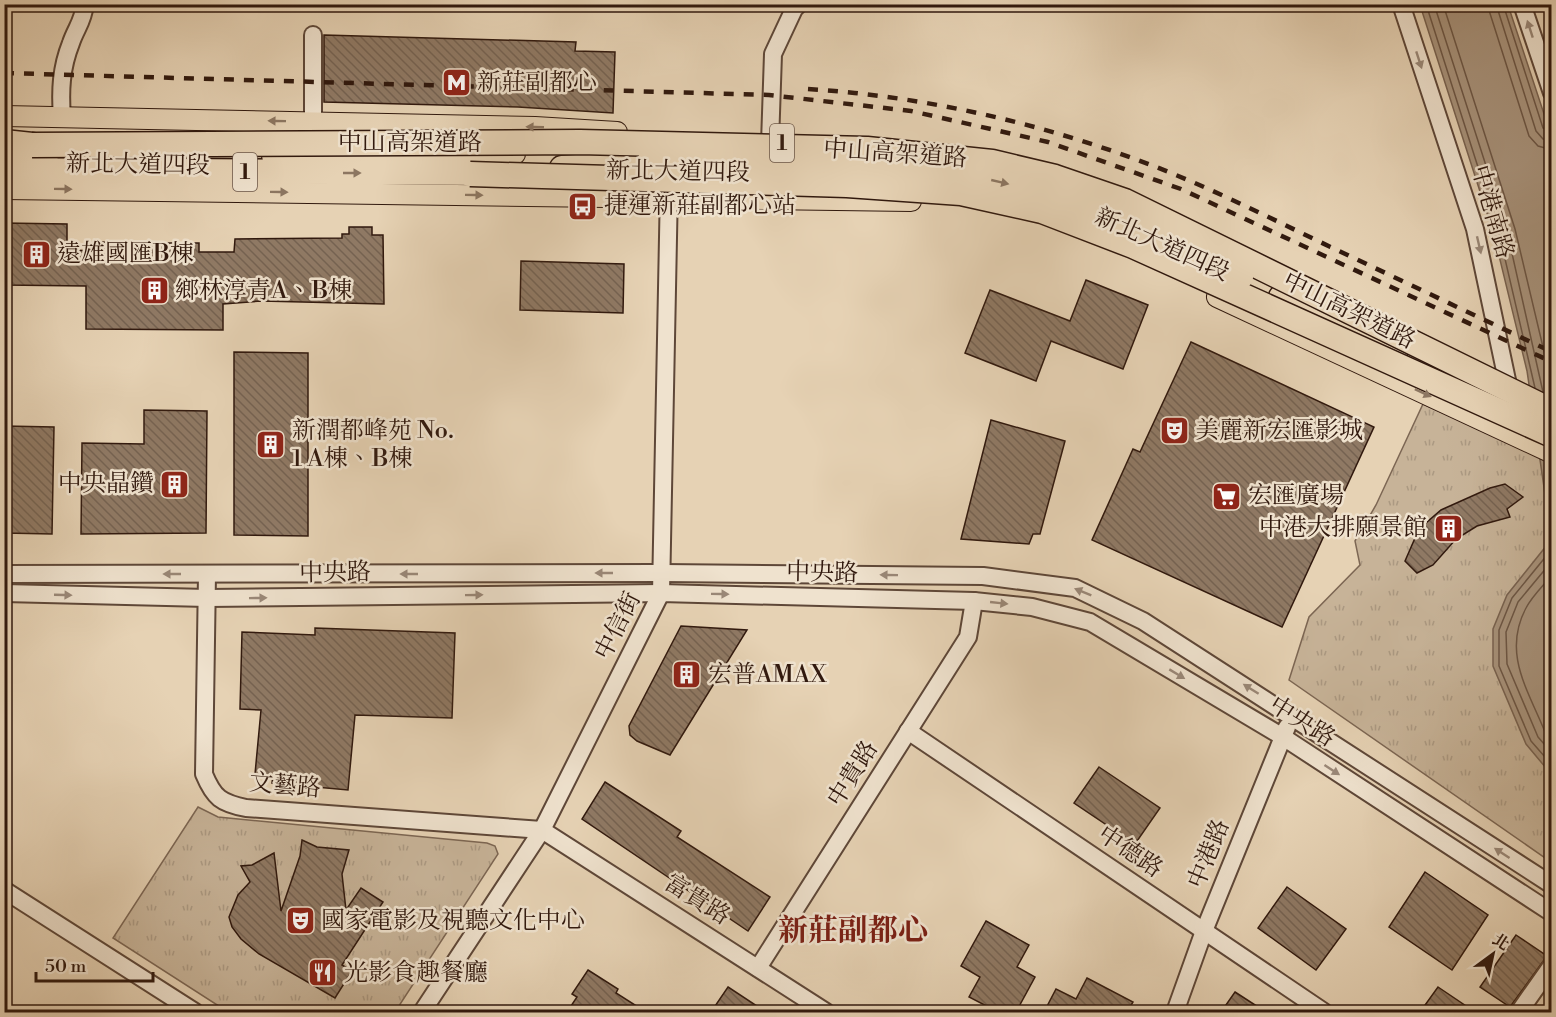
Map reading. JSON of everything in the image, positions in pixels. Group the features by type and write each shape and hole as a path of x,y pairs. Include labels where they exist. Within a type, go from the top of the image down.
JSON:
{"highway":[{"name":"中山高架道路","path":"4,143 32,145 580,142 867,149 992,162 1055,177 1125,201 1551,413"},
{"path":"470,174 649,162 905,171 993,180 1052,195 1097,210 1281,297 1514,389"},
{"name":"中山高架道路","path":"8,166 470,174 847,185 961,193 1010,202 1077,223 1134,246 1551,435"}],"main road":[{"name":"新北大道四段","path":"4,116 535,127 672,142"},
{"name":"新北大道四段","path":"62,117 180,155"},
{"name":"新北大道四段","path":"8,166 180,155 460,156 727,140 937,145 973,149 1024,159 1091,179 1134,197 1514,389 1551,413"},
{"path":"837,143 828,157 825,176 829,190 841,199"},
{"name":"新北大道四段","path":"4,189 841,199 948,203 1052,226 1101,244 1551,453"},
{"name":"新北大道四段","path":"1514,389 1551,399"},
{"name":"新北大道四段","path":"1514,389 1551,427"},
{"name":"新北大道四段","path":"1521,438 1551,441"}],"street":[{"path":"62,117 60,86 71,43 82,22 85,4"},
{"path":"770,142 773,54 794,9 799,4"},
{"name":"中港南路","path":"1401,4 1475,229 1514,389 1521,438"},
{"path":"1522,4 1551,93"},
{"path":"313,35 313,122"},
{"name":"中信街","path":"422,1012 542,830 662,593 668,197 672,142"},
{"name":"中央路","path":"4,574 663,573 983,576 1075,588 1143,621 1551,885"},
{"name":"文藝路","path":"207,574 204,774 211,790 225,804 246,808 542,830"},
{"name":"中央路","path":"4,593 207,598 662,593 974,601 1032,607 1090,622 1283,737 1551,914"},
{"name":"中貴路","path":"758,968 968,637 974,601"},
{"name":"中港路","path":"1175,1012 1204,931 1292,716"},
{"name":"中德路","path":"908,731 1324,1012"},
{"name":"富貴路","path":"542,830 826,1012"},
{"path":"4,890 195,1012"},
{"path":"1519,1012 1551,965"}],"green space":[{"path":"1423,404 1551,461 1551,862 1289,680 1309,617 1360,565 1355,541 1376,505"},
{"path":"198,807 218,817 487,843 495,846 498,854 395,1012 228,1012 113,938"}],"water":[{"path":"1420,5 1508,5 1551,135 1551,535 1527,371 1494,235"},
{"path":"1551,540 1551,774 1526,744 1493,666 1493,629 1507,595"}],"building":[{"path":"324,35 576,42 575,51 615,52 613,113 518,107 324,102"},
{"path":"4,223 67,224 67,250 100,251 101,242 199,243 199,252 234,252 235,239 342,238 342,234 349,234 349,227 372,227 372,235 383,235 384,304 261,301 223,304 223,330 86,329 86,286 4,285"},
{"path":"521,261 624,264 623,313 520,310"},
{"path":"1086,280 1148,305 1123,369 1051,341 1036,381 965,353 990,290 1070,321"},
{"name":"宏匯廣場","path":"1191,342 1374,427 1282,627 1092,540 1133,449 1140,452"},
{"name":"新潤都峰苑 No. 1 A棟、B棟","path":"234,352 308,353 308,536 234,535"},
{"path":"144,410 207,411 206,533 81,534 82,443 144,444"},
{"path":"991,420 1065,441 1040,534 1033,534 1029,544 961,539"},
{"path":"4,426 54,427 52,534 4,533"},
{"name":"中港大排願景館","path":"1505,484 1523,497 1507,509 1510,517 1477,526 1456,539 1433,565 1417,573 1405,561 1419,529 1441,510 1490,488"},
{"name":"宏普AMAX","path":"681,626 747,630 670,755 637,741 630,735 629,726"},
{"path":"315,628 455,633 452,718 355,715 348,790 272,783 273,775 255,774 261,710 240,709 242,632 315,635"},
{"path":"1099,767 1160,808 1135,844 1074,803"},
{"path":"605,782 681,831 677,837 770,897 748,931 582,819"},
{"name":"國家電影及視聽文化中心","path":"302,840 317,847 349,850 342,874 346,910 361,888 383,902 342,965 352,971 335,998 259,954 241,939 232,927 229,917 238,895 250,882 241,866 252,865 274,853 281,911 300,856"},
{"path":"1425,872 1488,915 1452,970 1389,927"},
{"path":"1287,887 1346,929 1316,970 1258,928"},
{"path":"986,921 1029,945 1017,967 1035,977 1016,1012 998,1012 969,997 980,977 961,966"},
{"path":"1516,935 1547,956 1510,1007 1480,987"},
{"path":"588,970 618,989 616,993 646,1012 567,1012 577,997 572,994"},
{"path":"1087,978 1133,1002 1127,1012 1044,1012 1056,989 1076,999"},
{"path":"728,987 766,1012 711,1012"},
{"path":"1438,987 1475,1012 1420,1012"},
{"path":"1235,992 1266,1012 1221,1012"}],"railway":[{"path":"4,73 769,95 911,111 1048,142 1181,189 1552,362"},
{"path":"808,89 850,92 933,104 1015,122 1096,145 1182,177 1552,352"}],"place":[{"name":"新莊副都心","path":"456,83"},
{"name":"捷運新莊副都心站","path":"583,206"},
{"name":"遠雄國匯B棟","path":"36,254"},
{"name":"鄉林淳青A、B棟","path":"154,291"},
{"name":"美麗新宏匯影城","path":"1174,431"},
{"name":"新潤都峰苑 No. 1 A棟、B棟","path":"271,445"},
{"name":"中央晶鑽","path":"175,484"},
{"name":"宏匯廣場","path":"1227,496"},
{"name":"中港大排願景館","path":"1448,528"},
{"name":"宏普AMAX","path":"687,675"},
{"name":"國家電影及視聽文化中心","path":"300,921"},
{"name":"光影食趣餐廳","path":"323,973"}],"district":[{"name":"新莊副都心","path":"853,931"}]}
